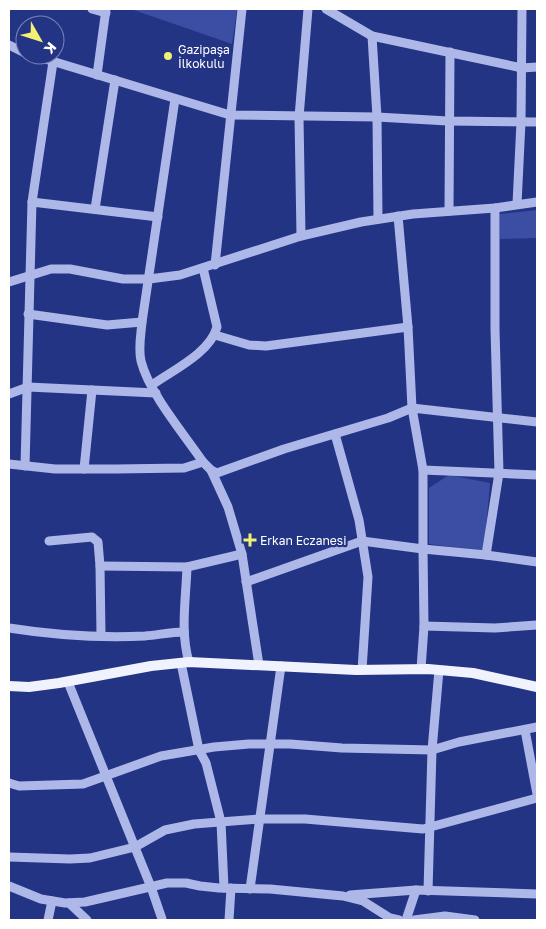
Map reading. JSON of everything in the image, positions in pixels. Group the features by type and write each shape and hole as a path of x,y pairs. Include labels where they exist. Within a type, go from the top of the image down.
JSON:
{"main road":[{"path":"9,686 29,687 68,682 151,666 185,662 362,670 439,670 473,673 537,687"}],"street":[{"path":"92,9 106,11 98,75"},
{"path":"215,265 242,9"},
{"path":"302,236 299,117 308,9"},
{"path":"326,9 372,36 522,68 537,67"},
{"path":"517,204 521,122 522,9"},
{"path":"372,36 377,117 378,219"},
{"path":"449,210 448,121 450,52"},
{"path":"25,466 28,387 28,276 32,202 53,65"},
{"path":"63,65 230,115 537,122"},
{"path":"95,210 115,80"},
{"path":"175,99 142,322 141,360 154,389 211,470 228,507 242,554 259,665"},
{"path":"32,202 158,217"},
{"path":"9,282 51,269 70,269 122,279 149,279 180,275 302,236 378,219 449,210 495,208 537,202"},
{"path":"486,555 499,473 495,329 495,208"},
{"path":"398,216 408,327 412,408 424,470 424,626 421,669"},
{"path":"9,394 28,387 92,390 154,389 197,354 215,335 217,327 203,268"},
{"path":"28,314 107,325 142,322"},
{"path":"215,335 249,345 266,346 408,327"},
{"path":"84,469 92,390"},
{"path":"211,470 217,473 284,449 388,418 412,408 537,422"},
{"path":"335,434 359,520 368,577 362,670"},
{"path":"9,464 54,470 184,468 204,462"},
{"path":"424,470 537,475"},
{"path":"50,542 94,538 98,542 101,635"},
{"path":"246,582 362,541 537,562"},
{"path":"100,566 187,566 242,554"},
{"path":"187,566 184,632 185,662 199,750 206,763 221,822 229,920"},
{"path":"424,626 495,628 537,625"},
{"path":"9,628 101,635 146,636 184,632"},
{"path":"250,889 280,666"},
{"path":"428,891 432,750 439,670"},
{"path":"68,682 151,887 161,920"},
{"path":"9,783 19,786 83,784 161,756 248,744 432,750 459,742 537,728"},
{"path":"524,730 537,794"},
{"path":"9,857 90,858 135,847 165,830 194,824 259,819 305,819 404,829 430,828 537,798"},
{"path":"9,886 41,900 69,903 85,902 167,883 343,896 416,890 537,894"},
{"path":"406,920 416,890"},
{"path":"343,896 363,902 390,918 399,920"},
{"path":"48,920 52,901"},
{"path":"69,903 87,920"},
{"path":"414,920 445,916 475,920"}],"shaded area":[{"path":"131,9 237,9 232,44"},
{"path":"537,210 537,238 500,239 500,214"},
{"path":"449,475 490,483 484,551 429,544 429,488"}],"place":[{"name":"Gazipaşa İlkokulu","path":"168,56"},
{"name":"Erkan Eczanesi","path":"250,540"}]}
